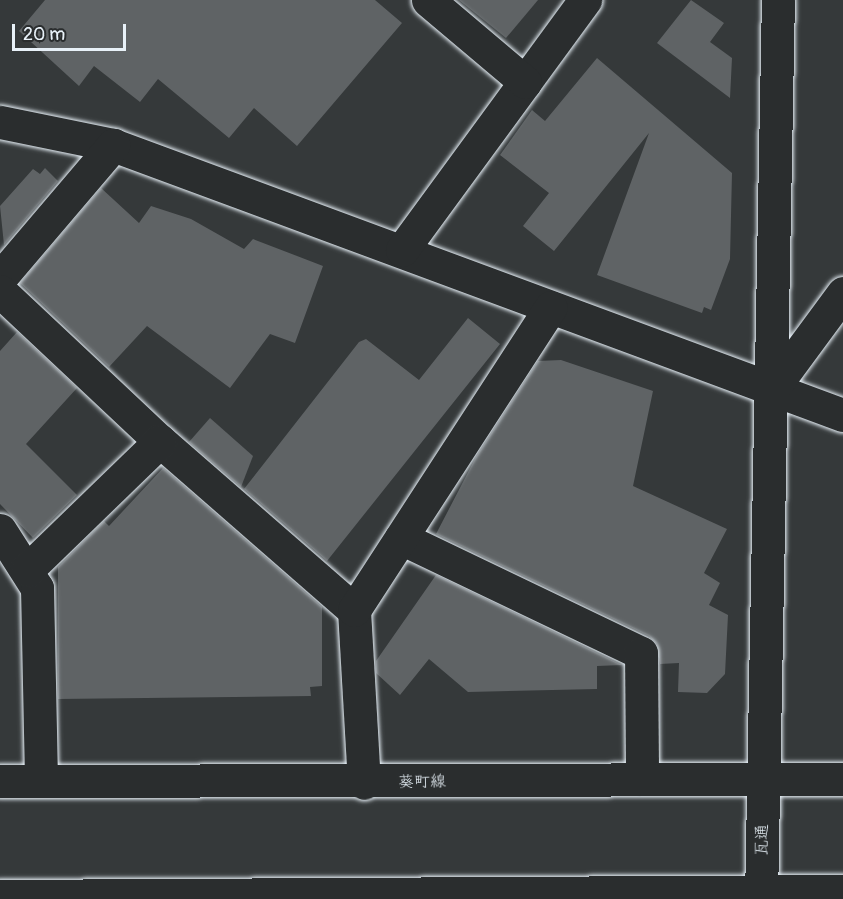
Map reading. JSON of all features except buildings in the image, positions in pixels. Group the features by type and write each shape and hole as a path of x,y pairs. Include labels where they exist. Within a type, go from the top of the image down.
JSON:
{"street":[{"path":"428,0 525,82"},
{"path":"402,250 585,0"},
{"name":"瓦通","path":"761,895 773,388 778,0"},
{"path":"0,122 113,146 402,250 843,415"},
{"path":"0,278 113,146"},
{"path":"0,291 160,441 354,610"},
{"path":"773,388 843,293"},
{"path":"364,783 354,610 551,307"},
{"path":"27,570 160,441"},
{"path":"0,530 37,588 41,780"},
{"path":"400,538 641,653 642,779"},
{"name":"葵町線","path":"0,781 364,783 843,779"},
{"path":"3,897 761,895 843,891"}]}
